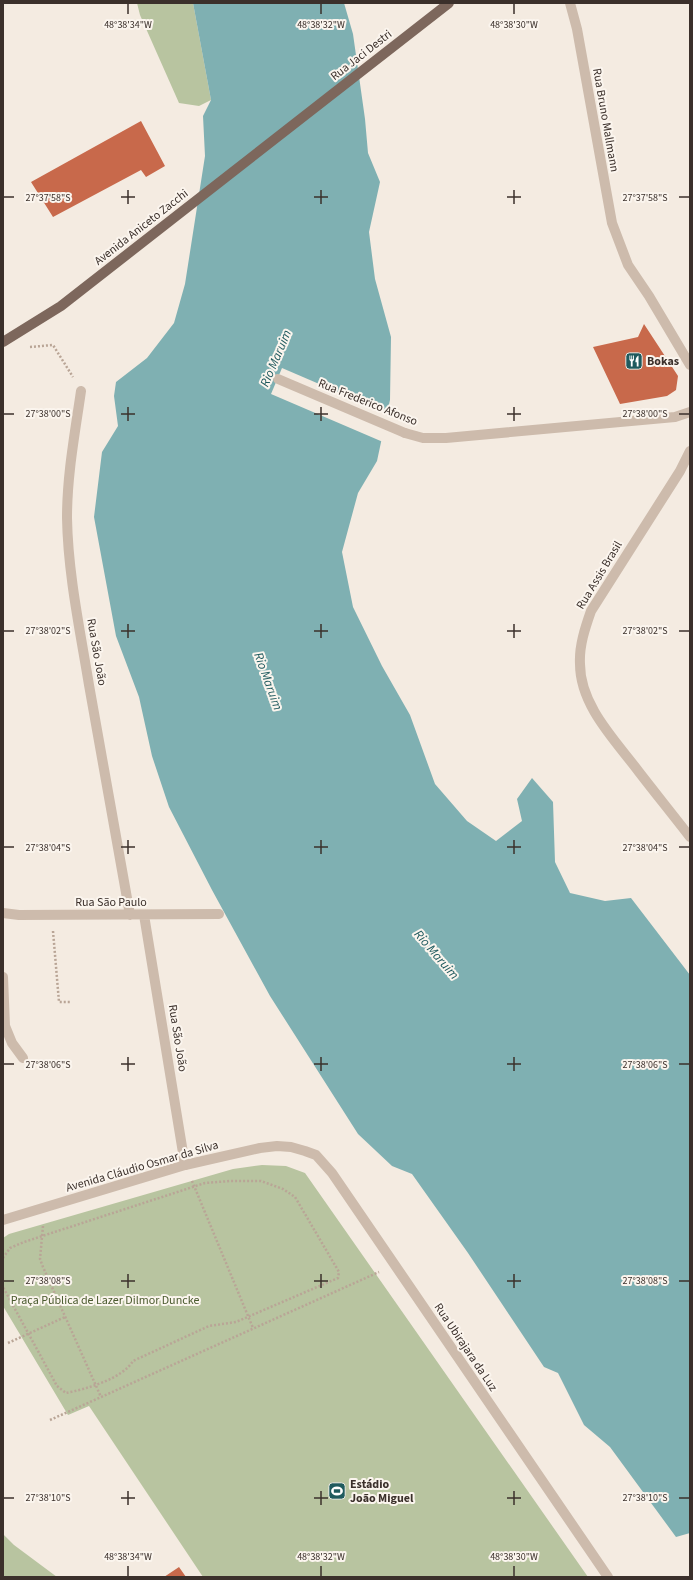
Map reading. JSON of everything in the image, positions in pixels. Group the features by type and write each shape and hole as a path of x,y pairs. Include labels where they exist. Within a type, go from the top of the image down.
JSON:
{"main road":[{"name":"Rua Jaci Destri","path":"290,128 449,3"},
{"name":"Avenida Aniceto Zacchi","path":"6,340 61,306 290,128"}],"street":[{"name":"Rua Bruno Mallmann","path":"570,3 577,29 612,223 628,265 649,296 690,365"},
{"name":"Rua Frederico Afonso","path":"278,379 406,433 423,438 446,438 676,417 690,412"},
{"name":"Rua São João","path":"81,391 68,487 67,518 69,553 80,632 130,915"},
{"name":"Rua Assis Brasil","path":"690,451 680,471 591,611 583,636 580,665 583,685 591,706 607,730 690,837"},
{"name":"Rua São Paulo","path":"3,913 19,915 218,914"},
{"name":"Rua São João","path":"144,915 186,1165"},
{"path":"3,977 5,1026 12,1043 23,1058"},
{"name":"Avenida Cláudio Osmar da Silva","path":"3,1220 186,1165 260,1148 277,1146 291,1147"},
{"name":"Rua Ubirajara da Luz","path":"291,1147 316,1155 325,1164 608,1577"}],"path":[{"path":"6,340 25,347 53,345 81,391"},
{"path":"52,915 59,1002 71,1002"},
{"path":"186,1165 253,1328"},
{"path":"3,1258 10,1248 42,1236 205,1183 224,1181 261,1181 283,1189 295,1197 339,1272 338,1278 236,1322 209,1326 133,1361 122,1373 84,1390 66,1393 57,1386 3,1287"},
{"path":"45,1208 40,1259 101,1397"},
{"path":"50,1420 394,1265"},
{"path":"8,1344 65,1317"}],"green space":[{"path":"137,3 193,3 211,100 199,106 179,103 140,15"},
{"name":"Estádio João Miguel","path":"262,1165 286,1166 305,1173 588,1577 203,1577 89,1406 68,1415 3,1306 3,1238 9,1234 233,1169"},
{"path":"3,1534 14,1545 57,1577 3,1577"}],"water":[{"name":"Rio Maruim","path":"193,3 344,3 353,34 365,119 368,153 380,182 369,232 375,279 391,337 390,400 377,461 358,493 342,552 353,607 382,666 410,715 435,784 467,821 496,841 522,821 517,799 532,778 553,802 555,862 570,893 605,901 631,898 690,975 690,1533 676,1537 610,1447 584,1425 558,1373 544,1367 468,1253 412,1174 392,1166 358,1134 270,996 212,890 169,807 152,756 139,697 116,636 94,517 102,452 118,426 114,396 116,382 147,358 174,323 185,284 205,156 203,116 211,100"}],"pier":[{"path":"282,368 389,414 383,442 271,394"}],"building":[{"path":"141,121 165,166 146,177 141,170 53,217 31,182"},
{"name":"Bokas","path":"644,324 678,376 676,390 667,396 620,404 593,347 638,337"},
{"path":"179,1567 186,1577 164,1577"}],"place":[{"name":"Bokas","path":"634,361"},
{"name":"Estádio João Miguel","path":"337,1491"}],"park label":[{"name":"Praça Pública de Lazer Dilmor Duncke","path":"105,1300"}]}
